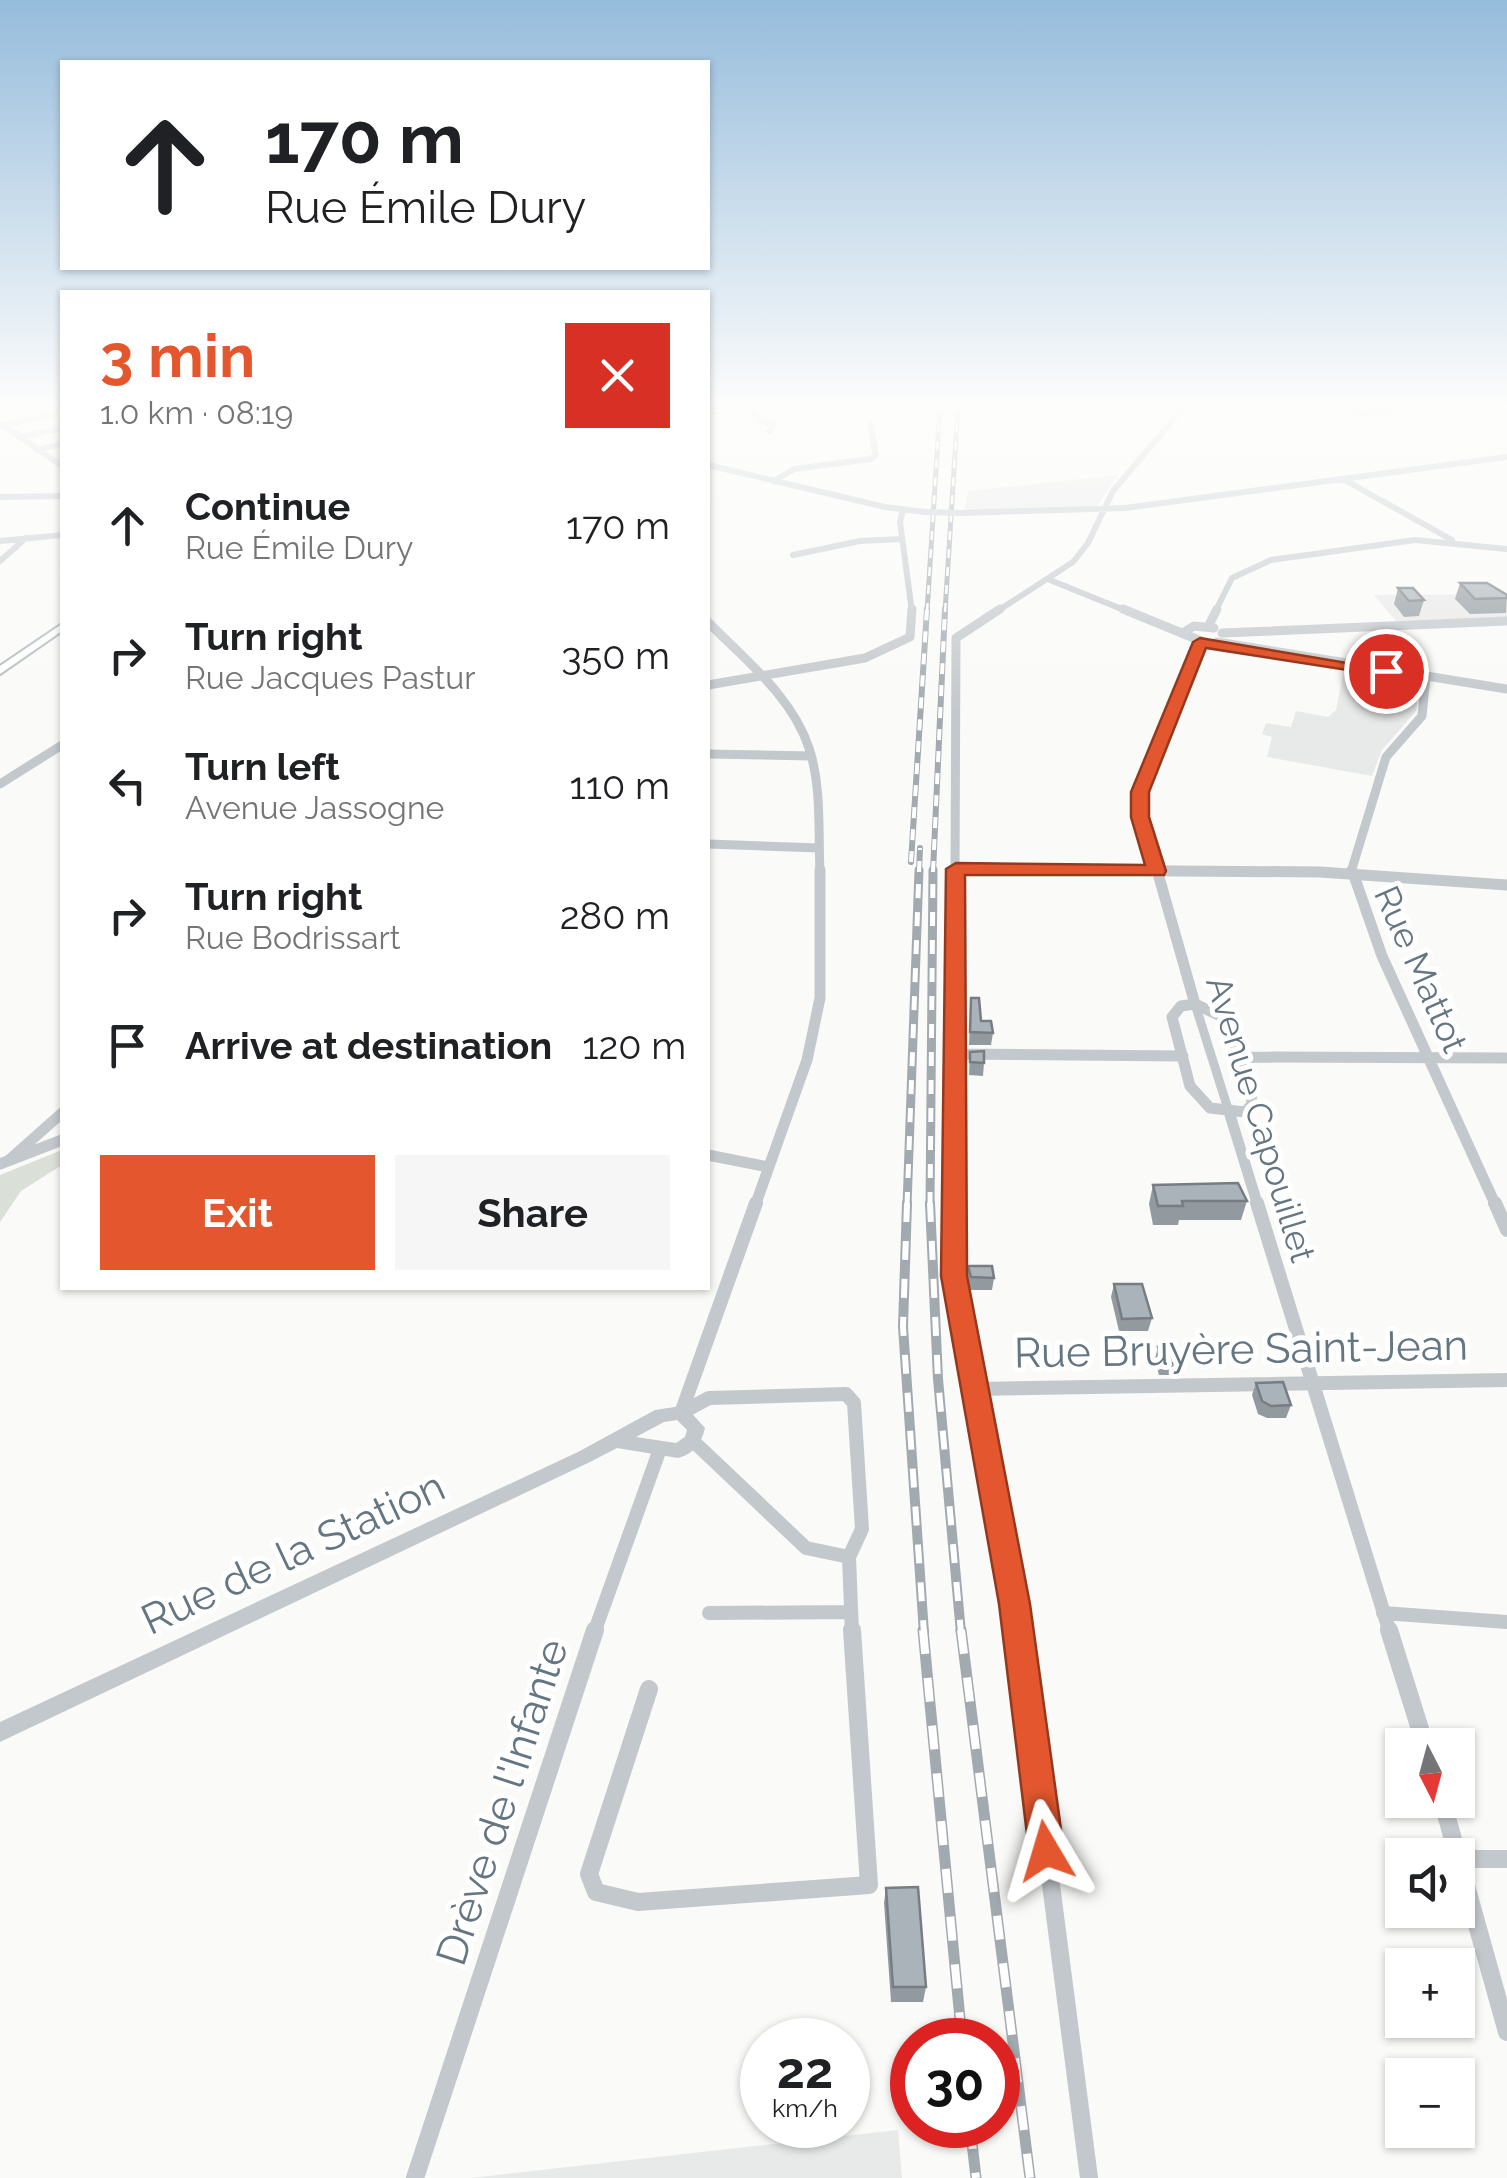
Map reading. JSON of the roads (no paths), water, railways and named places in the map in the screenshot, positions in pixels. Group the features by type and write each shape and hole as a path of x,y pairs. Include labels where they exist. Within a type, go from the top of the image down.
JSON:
{"main road":[{"path":"0,672 60,628"}],"street":[{"path":"897,509 958,513 1112,509"},
{"path":"1396,509 1453,541"},
{"path":"710,685 865,658 910,637 914,624 900,522 903,510"},
{"path":"1089,2178 1016,1614 954,1276 956,638 1050,580 1083,550 1101,510"},
{"path":"900,522 922,511"},
{"path":"0,541 60,535"},
{"path":"0,562 26,538"},
{"path":"793,556 860,541 902,539"},
{"path":"1184,632 1208,626 1232,578 1260,563 1393,542 1453,541 1496,548 1507,546"},
{"path":"1050,580 1184,632 1200,642 1507,620"},
{"path":"681,1414 816,1028 823,943 811,756 783,698 710,624"},
{"path":"1208,626 1220,638 1507,689"},
{"name":"Avenue Capouillet","path":"1200,642 1140,792 1140,817 1310,1384 1420,1728"},
{"name":"Rue Mattot","path":"1426,677 1422,716 1386,757 1350,875 1507,1230"},
{"path":"0,784 60,746"},
{"path":"710,754 811,756"},
{"path":"710,844 819,848"},
{"path":"956,869 1350,875 1507,885"},
{"path":"1195,1004 1226,1018 1252,1104 1244,1112 1230,1114 1203,1108 1183,1056 1172,1017 1181,1006 1195,1004"},
{"path":"956,1054 1183,1056"},
{"path":"1238,1057 1507,1058"},
{"path":"4,1162 60,1114"},
{"path":"4,1162 60,1141"},
{"path":"710,1155 768,1167"},
{"name":"Rue Bruyère Saint-Jean","path":"977,1389 1507,1380"},
{"path":"649,1689 589,1874 596,1892 638,1902 868,1885 848,1557 862,1529 854,1403 846,1394 709,1398 681,1414 662,1415 654,1421 650,1436 660,1448"},
{"path":"618,1441 678,1450 693,1441 696,1428 681,1414"},
{"name":"Rue de la Station","path":"0,1732 654,1421"},
{"path":"693,1441 806,1548 848,1557"},
{"name":"Drève de l'Infante","path":"415,2178 596,1628 660,1448"},
{"path":"709,1613 851,1612"},
{"path":"1383,1613 1507,1622"},
{"path":"1475,1858 1507,1859"},
{"path":"1475,1911 1507,2032"}],"railway":[{"path":"927,612 934,509"},
{"path":"945,612 952,509"},
{"path":"911,862 927,609"},
{"path":"933,872 945,609"},
{"path":"919,872 920,848"},
{"path":"907,1206 919,870"},
{"path":"930,1203 933,870"},
{"path":"907,1203 903,1327 924,1633"},
{"path":"930,1203 938,1379 961,1633"},
{"path":"923,1630 960,2018"},
{"path":"961,1630 1030,2178"},
{"path":"973,2148 976,2178"}]}
